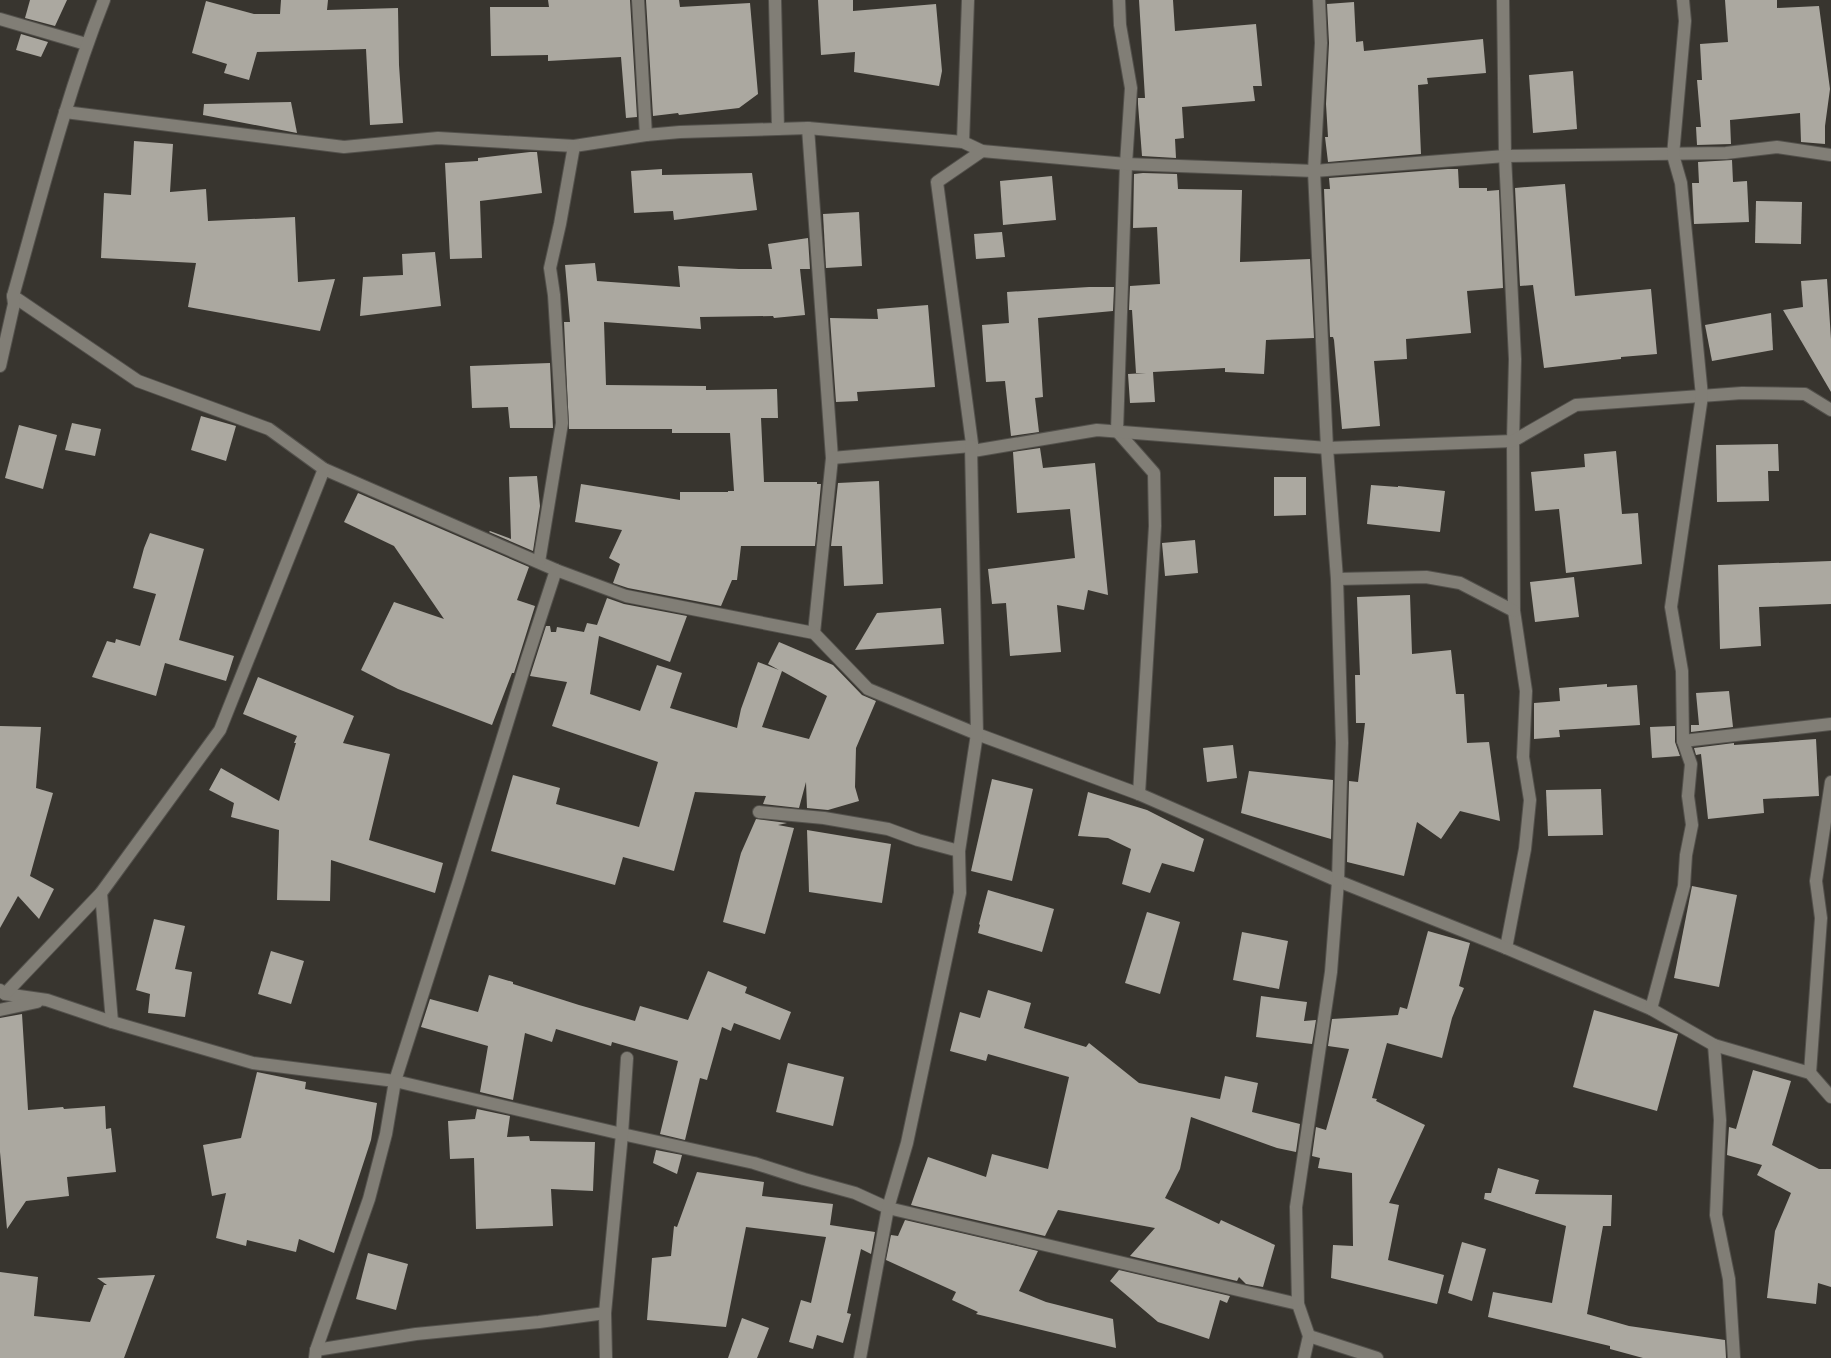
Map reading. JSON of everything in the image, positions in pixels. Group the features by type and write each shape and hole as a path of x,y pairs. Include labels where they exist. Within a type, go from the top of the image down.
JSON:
{"street":[{"path":"0,366 14,300 65,112 86,44 104,0"},
{"path":"638,0 646,135"},
{"path":"775,0 778,129"},
{"path":"962,142 968,0"},
{"path":"1119,0 1120,25 1131,88 1126,164 1117,431 1154,473 1156,526 1139,794"},
{"path":"1304,1358 1309,1336 1298,1304 1296,1206 1331,972 1338,881 1342,743 1337,579 1326,448 1314,171 1322,43 1319,0"},
{"path":"1503,0 1505,156 1515,359 1513,441 1514,611 1526,691 1523,757 1530,800 1525,849 1506,948"},
{"path":"1650,1009 1684,886 1686,855 1692,825 1688,796 1691,764 1683,741 1682,671 1671,607 1702,396 1681,183 1673,155 1685,21 1683,0"},
{"path":"0,19 86,44"},
{"path":"65,112 344,147 438,138 574,146 680,132 808,128 962,142 982,152 1126,164 1314,171 1505,156 1673,155 1726,153 1777,147 1831,155"},
{"path":"808,128 832,458 814,633"},
{"path":"539,562 562,423 554,295 550,268 574,146"},
{"path":"860,1358 888,1208 908,1143 960,893 960,851 977,734 972,448 937,182 982,152"},
{"path":"0,312 14,300"},
{"path":"14,300 138,381 269,429 324,468 556,570 626,596 814,633 868,689 977,734 1139,794 1338,881 1506,948 1650,1009 1714,1045 1810,1073 1831,1097"},
{"path":"832,458 972,448 1097,430 1326,448 1513,441 1576,405 1742,393 1806,394 1831,410"},
{"path":"2,992 101,893 220,730 324,468"},
{"path":"315,1354 369,1200 386,1134 395,1081 556,570"},
{"path":"1337,579 1426,577 1460,584 1514,611"},
{"path":"1683,741 1831,724"},
{"path":"1810,1073 1821,918 1816,881 1831,782"},
{"path":"759,812 824,818 888,829 918,840 960,851"},
{"path":"101,893 112,1022"},
{"path":"2,992 48,1000 112,1022 252,1063 395,1081 622,1134 754,1162 804,1179 855,1193 888,1208 1298,1304"},
{"path":"0,1010 48,1000"},
{"path":"1714,1045 1720,1120 1716,1215 1730,1279 1734,1358"},
{"path":"606,1358 605,1313 622,1134 627,1058"},
{"path":"315,1354 416,1334 539,1322 605,1313"},
{"path":"1309,1336 1377,1358"}],"building":[{"path":"30,0 67,0 55,26 25,18"},
{"path":"281,0 328,0 327,10 398,8 403,123 370,125 366,49 257,52 249,80 224,73 227,64 192,53 206,1 254,14 280,14"},
{"path":"548,0 630,0 637,117 626,118 621,57 548,61 548,55 491,56 490,7 549,7"},
{"path":"646,0 679,0 680,7 750,3 758,94 739,108 653,116"},
{"path":"818,0 853,0 853,11 936,4 942,71 939,86 854,72 855,52 821,55"},
{"path":"1139,0 1173,0 1175,31 1256,24 1262,86 1253,86 1255,101 1182,107 1184,138 1175,139 1176,158 1142,156 1138,98 1145,98"},
{"path":"1725,0 1777,0 1777,8 1819,6 1830,89 1825,126 1825,144 1801,142 1800,113 1730,120 1731,144 1697,145 1696,127 1701,127 1697,80 1702,80 1700,44 1728,42"},
{"path":"1354,2 1356,42 1363,41 1364,51 1483,39 1486,73 1427,78 1428,84 1418,85 1421,154 1328,162 1325,137 1328,137 1326,104 1329,43 1327,4"},
{"path":"21,34 48,42 41,57 16,50"},
{"path":"1573,71 1577,129 1533,133 1529,75"},
{"path":"291,102 297,133 203,115 204,104"},
{"path":"134,141 173,144 170,192 206,189 208,221 295,217 298,282 335,279 320,331 188,307 196,263 101,258 104,193 131,195"},
{"path":"537,152 542,193 480,201 482,258 450,259 445,163 478,161 478,158"},
{"path":"1732,160 1733,182 1747,181 1749,222 1694,224 1692,183 1699,183 1698,162"},
{"path":"662,169 662,175 752,173 757,210 674,220 673,211 634,213 631,171"},
{"path":"1458,169 1459,188 1487,188 1487,191 1499,190 1503,288 1467,291 1471,333 1406,339 1407,359 1374,361 1380,426 1342,429 1334,340 1333,337 1330,337 1324,189 1330,189 1329,178"},
{"path":"1134,174 1177,174 1178,189 1242,190 1240,262 1310,259 1314,338 1266,340 1264,374 1225,372 1225,368 1153,372 1155,402 1130,403 1128,374 1146,373 1136,373 1132,310 1129,310 1130,286 1160,284 1157,227 1133,228"},
{"path":"1052,176 1056,220 1003,225 1000,181"},
{"path":"1565,184 1575,296 1651,289 1657,354 1544,368 1533,285 1520,286 1515,188"},
{"path":"1756,201 1802,202 1801,244 1755,243"},
{"path":"859,212 862,266 826,268 823,214"},
{"path":"1002,232 1005,257 976,259 974,234"},
{"path":"808,238 810,269 800,269 805,315 774,318 773,316 700,317 701,329 604,322 606,385 706,386 706,390 777,389 778,418 761,418 764,482 817,482 817,484 821,484 815,546 741,546 737,580 732,580 721,606 628,588 613,583 620,564 609,558 622,530 575,522 581,484 680,500 680,492 734,491 730,433 672,433 672,429 569,429 564,322 570,322 565,265 595,263 597,281 680,287 678,266 772,269 768,244"},
{"path":"435,252 441,306 360,316 363,277 403,275 402,254"},
{"path":"1827,279 1831,339 1831,392 1783,310 1803,307 1801,281"},
{"path":"1114,287 1113,311 1038,318 1043,397 1035,398 1039,432 1011,436 1005,381 986,382 982,325 1009,323 1007,292"},
{"path":"928,305 935,387 857,392 858,401 836,402 830,318 878,319 877,309"},
{"path":"1771,313 1773,350 1712,361 1705,325"},
{"path":"550,363 553,428 510,428 508,407 472,408 470,366"},
{"path":"201,416 236,426 226,461 191,450"},
{"path":"72,423 101,429 95,456 65,450"},
{"path":"19,425 57,435 43,489 5,478"},
{"path":"1778,444 1779,471 1768,471 1769,501 1717,502 1716,445"},
{"path":"1040,448 1043,468 1095,463 1108,595 1088,590 1084,610 1057,605 1061,652 1010,656 1006,603 992,604 988,569 1075,558 1070,509 1017,513 1013,452"},
{"path":"1616,451 1622,514 1638,513 1642,564 1566,573 1559,509 1535,511 1531,472 1585,467 1584,454"},
{"path":"537,476 540,506 533,551 489,532 511,539 509,477"},
{"path":"1274,477 1306,477 1306,515 1274,516"},
{"path":"879,481 883,584 844,586 842,546 831,546 838,483"},
{"path":"1371,485 1445,491 1440,532 1367,524"},
{"path":"358,493 529,567 517,600 535,606 514,673 512,673 492,725 398,689 361,670 394,602 444,619 394,546 344,522"},
{"path":"150,533 204,549 179,640 234,656 226,681 165,663 156,696 92,677 107,641 115,643 116,639 140,646 156,594 133,588"},
{"path":"1195,540 1198,573 1165,576 1162,543"},
{"path":"1831,561 1831,604 1759,607 1761,646 1720,649 1718,565"},
{"path":"1574,577 1579,617 1535,622 1530,582"},
{"path":"1410,595 1412,654 1451,650 1456,694 1464,694 1467,743 1489,742 1500,821 1460,811 1441,839 1417,822 1404,876 1347,862 1349,781 1358,782 1365,723 1356,723 1355,675 1360,675 1357,597"},
{"path":"607,598 624,604 687,616 670,662 599,636 590,694 640,711 657,665 682,673 670,708 737,728 741,709 758,662 779,670 768,664 779,642 833,665 862,695 876,701 856,748 855,787 859,801 828,810 807,808 806,782 799,808 763,804 766,796 695,792 674,871 623,857 615,885 491,851 513,775 560,788 556,804 639,827 658,762 552,726 567,682 530,676 546,626 550,626 551,632 556,632 557,627 584,632 587,623 597,625","holes":["782,671 827,696 809,739 762,727"]},
{"path":"941,608 944,644 855,650 877,613"},
{"path":"258,677 354,716 343,743 390,754 369,840 443,863 435,893 331,860 330,901 277,900 279,830 231,817 234,803 209,790 221,768 279,801 297,736 243,714"},
{"path":"1607,684 1607,687 1637,685 1640,725 1559,730 1560,737 1534,739 1534,703 1560,701 1559,688"},
{"path":"1729,691 1733,727 1691,732 1691,725 1699,725 1696,693"},
{"path":"0,726 41,727 36,788 53,793 30,876 54,889 39,919 18,896 0,928"},
{"path":"1675,726 1675,742 1680,756 1652,758 1650,727"},
{"path":"1816,739 1819,796 1763,799 1764,813 1708,819 1701,754 1696,755 1694,748 1734,743 1734,745"},
{"path":"1233,745 1237,778 1207,782 1203,748"},
{"path":"1249,771 1333,780 1331,839 1241,813"},
{"path":"992,779 1033,789 1012,881 971,871"},
{"path":"1601,789 1603,835 1548,836 1546,790"},
{"path":"1088,792 1147,810 1204,839 1194,872 1162,863 1150,893 1122,884 1131,849 1108,838 1078,836"},
{"path":"756,819 787,823 778,825 794,828 765,934 723,922 741,853"},
{"path":"807,830 891,844 882,903 809,892"},
{"path":"1692,886 1737,895 1719,987 1674,978"},
{"path":"988,890 1054,909 1042,952 978,933"},
{"path":"1147,912 1180,922 1160,994 1125,983"},
{"path":"154,919 185,926 175,969 192,972 185,1017 148,1013 150,994 136,990"},
{"path":"1428,931 1470,943 1459,986 1464,988 1452,1018 1442,1058 1387,1043 1372,1098 1425,1125 1389,1203 1399,1205 1388,1260 1444,1275 1437,1304 1331,1278 1333,1245 1353,1246 1352,1173 1318,1168 1320,1158 1312,1156 1316,1127 1326,1130 1349,1049 1328,1046 1332,1019 1398,1015 1400,1007 1407,1009"},
{"path":"1242,932 1288,941 1279,989 1233,980"},
{"path":"271,951 304,961 291,1004 258,994"},
{"path":"708,971 747,987 745,993 791,1012 780,1040 734,1023 731,1031 722,1027 707,1080 700,1078 685,1140 660,1134 678,1061 612,1042 611,1046 556,1029 552,1042 525,1033 513,1100 480,1092 488,1046 421,1027 430,999 478,1012 489,975 579,1005 635,1021 640,1006 688,1020"},
{"path":"988,990 1031,1003 1024,1028 1086,1047 1089,1043 1139,1083 1220,1099 1225,1076 1258,1083 1252,1112 1300,1124 1296,1152 1277,1148 1191,1117 1180,1169 1165,1198 1219,1224 1221,1220 1275,1245 1263,1287 1246,1284 1239,1277 1237,1281 1130,1256 1155,1228 1058,1210 1045,1236 911,1205 928,1157 986,1177 992,1154 1048,1169 1069,1077 988,1054 986,1061 950,1051 960,1012 980,1018"},
{"path":"1261,996 1307,1002 1304,1021 1316,1020 1312,1044 1256,1037"},
{"path":"1594,1010 1678,1034 1657,1111 1573,1087"},
{"path":"22,1014 28,1110 105,1106 106,1129 111,1128 116,1172 67,1177 69,1196 26,1201 7,1229 0,1152 0,1018"},
{"path":"788,1063 844,1077 833,1126 776,1112"},
{"path":"1753,1070 1791,1081 1772,1145 1819,1169 1831,1169 1831,1287 1818,1283 1816,1304 1767,1298 1775,1231 1791,1193 1757,1175 1762,1165 1727,1155 1729,1127 1736,1129"},
{"path":"257,1072 306,1082 305,1089 377,1103 371,1140 334,1253 299,1239 296,1252 247,1240 246,1246 216,1238 226,1193 212,1196 203,1145 241,1138"},
{"path":"477,1109 510,1116 507,1137 529,1136 530,1141 595,1142 593,1191 551,1189 553,1226 476,1229 474,1158 450,1159 448,1121 475,1119"},
{"path":"656,1150 682,1155 677,1174 653,1163"},
{"path":"1498,1168 1539,1180 1535,1194 1612,1195 1611,1226 1603,1226 1587,1314 1629,1326 1725,1340 1726,1358 1643,1358 1610,1349 1610,1346 1488,1317 1493,1292 1552,1303 1566,1226 1484,1199 1485,1193 1491,1193"},
{"path":"697,1172 764,1182 762,1196 833,1204 830,1225 875,1232 871,1254 861,1249 847,1313 851,1314 843,1343 817,1335 813,1349 789,1342 801,1300 811,1303 826,1237 746,1227 726,1327 647,1320 652,1258 671,1256 674,1226 677,1227"},
{"path":"905,1220 1038,1251 1019,1291 1046,1302 1113,1319 1116,1348 976,1314 978,1312 952,1300 956,1292 886,1260 891,1235 898,1236"},
{"path":"1462,1242 1486,1249 1472,1301 1448,1293"},
{"path":"368,1253 408,1264 396,1310 356,1299"},
{"path":"1119,1270 1230,1296 1227,1303 1220,1300 1209,1339 1158,1322 1110,1281"},
{"path":"0,1272 38,1277 34,1316 90,1322 104,1285 107,1285 97,1278 155,1275 124,1358 0,1358"},
{"path":"742,1318 769,1328 757,1358 728,1358"}]}
